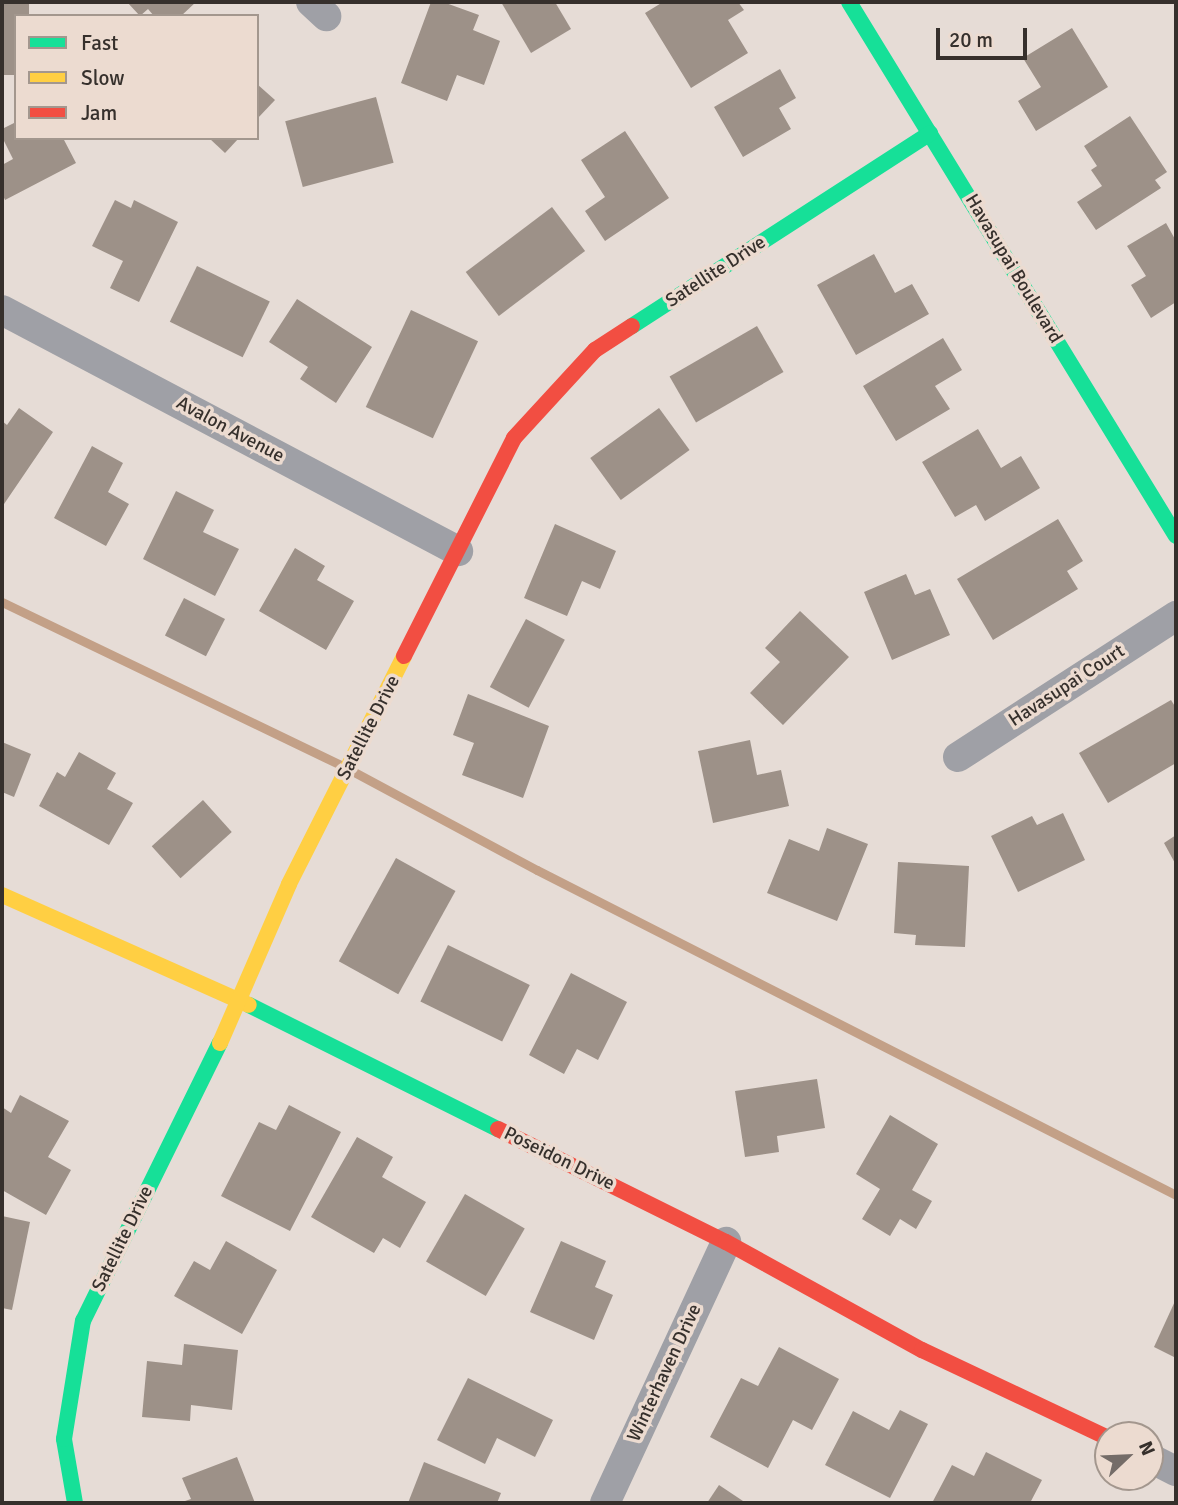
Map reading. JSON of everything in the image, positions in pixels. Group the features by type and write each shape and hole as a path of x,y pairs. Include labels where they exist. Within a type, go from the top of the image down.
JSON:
{"street":[{"name":"Havasupai Boulevard","path":"849,2 1176,536"},
{"name":"Satellite Drive","path":"75,1503 64,1439 83,1321 241,1001 289,884 514,438 595,350 930,134"},
{"name":"Avalon Avenue","path":"2,310 458,551"},
{"name":"Havasupai Court","path":"958,757 1176,615"},
{"name":"Poseidon Drive","path":"2,895 241,1001 726,1242 922,1350 1094,1431"},
{"name":"Winterhaven Drive","path":"605,1503 726,1242"}],"building":[{"path":"2,2 29,2 29,14 14,14 14,75 2,75"},
{"path":"127,2 196,2 183,14 152,14 148,9 138,14"},
{"path":"431,2 443,2 479,15 473,30 500,41 484,85 457,75 447,101 401,83"},
{"path":"501,2 555,2 571,29 531,53"},
{"path":"663,2 738,2 744,10 728,20 748,53 691,88 645,13"},
{"path":"1072,28 1108,87 1036,131 1018,101 1041,87 1023,58"},
{"path":"780,69 796,98 779,108 791,129 743,157 714,107"},
{"path":"259,86 275,100 259,117"},
{"path":"376,97 394,163 303,187 285,121"},
{"path":"1130,116 1167,172 1155,180 1161,188 1096,230 1077,202 1102,186 1091,170 1097,166 1084,146"},
{"path":"14,123 14,140 64,140 76,163 5,200 2,193 2,165 13,159 2,137 2,129"},
{"path":"625,131 669,198 605,241 585,211 605,197 581,160"},
{"path":"211,140 237,140 225,153"},
{"path":"115,200 131,208 134,200 178,222 139,302 110,288 123,261 92,246"},
{"path":"552,207 585,251 499,316 466,272"},
{"path":"1166,223 1176,241 1176,302 1151,318 1131,285 1146,276 1127,246"},
{"path":"874,254 895,293 912,284 929,314 856,355 817,285"},
{"path":"197,266 270,302 243,357 170,322"},
{"path":"297,299 372,347 336,403 300,379 308,367 269,342"},
{"path":"411,310 478,341 433,438 366,407"},
{"path":"757,326 784,372 696,422 670,377"},
{"path":"943,338 962,370 935,386 950,409 896,441 863,386"},
{"path":"19,408 53,432 2,507 2,421 7,425"},
{"path":"659,408 690,450 621,500 590,458"},
{"path":"978,429 1001,468 1021,456 1040,488 985,521 976,505 955,517 922,462"},
{"path":"92,446 123,463 108,492 129,504 106,546 54,518"},
{"path":"176,491 214,510 203,532 239,549 215,596 143,559"},
{"path":"1058,519 1083,561 1067,571 1078,589 993,640 957,579"},
{"path":"555,524 616,551 600,589 582,581 567,616 524,598"},
{"path":"295,548 325,566 317,580 354,601 326,650 259,611"},
{"path":"906,574 915,595 930,589 950,635 892,660 864,592"},
{"path":"184,598 225,619 206,656 165,635"},
{"path":"800,611 849,657 783,725 750,693 780,662 765,648"},
{"path":"526,619 565,640 529,708 490,687"},
{"path":"468,694 549,726 523,798 462,775 474,743 453,735"},
{"path":"1171,700 1176,708 1176,763 1108,803 1079,753"},
{"path":"750,740 757,775 781,770 789,806 713,823 698,751"},
{"path":"2,742 31,754 14,797 2,792"},
{"path":"79,752 116,773 107,789 133,803 109,845 39,806 57,772 65,777"},
{"path":"203,800 232,832 180,878 152,846"},
{"path":"1063,813 1085,860 1018,892 991,836 1032,816 1037,825"},
{"path":"827,828 868,844 837,921 767,893 789,839 819,851"},
{"path":"1176,835 1176,865 1164,843"},
{"path":"396,858 455,891 398,994 339,961"},
{"path":"898,862 969,866 965,947 915,945 916,935 894,933"},
{"path":"448,945 530,985 502,1042 420,1002"},
{"path":"571,973 627,1002 598,1060 577,1049 564,1074 529,1055"},
{"path":"817,1079 825,1128 777,1136 779,1152 745,1157 735,1091"},
{"path":"20,1095 69,1121 48,1157 71,1170 46,1215 2,1190 2,1107 11,1113"},
{"path":"289,1105 341,1132 290,1231 221,1196 259,1122 276,1130"},
{"path":"890,1115 938,1144 912,1190 932,1201 916,1229 900,1219 890,1236 862,1219 880,1189 856,1174"},
{"path":"357,1137 393,1157 382,1177 426,1202 400,1248 383,1238 374,1253 311,1217"},
{"path":"465,1194 525,1228 486,1296 426,1262"},
{"path":"2,1216 30,1222 12,1310 2,1308"},
{"path":"226,1241 277,1270 242,1334 174,1296 194,1261 210,1270"},
{"path":"561,1241 606,1261 595,1287 613,1295 594,1340 530,1312"},
{"path":"1176,1299 1176,1358 1154,1347"},
{"path":"184,1344 238,1350 232,1410 191,1405 190,1421 142,1417 147,1361 182,1365"},
{"path":"779,1347 839,1379 812,1430 793,1420 768,1468 710,1437 741,1378 758,1386"},
{"path":"468,1378 553,1420 535,1457 497,1438 485,1464 437,1440"},
{"path":"900,1410 928,1424 890,1498 825,1465 853,1411 889,1430"},
{"path":"986,1452 1042,1480 1030,1503 932,1503 952,1465 974,1476"},
{"path":"237,1457 255,1503 179,1503 191,1499 182,1478"},
{"path":"424,1462 501,1493 497,1503 408,1503"},
{"path":"719,1485 746,1503 707,1503"}],"waterway":[{"path":"2,602 341,765"},
{"path":"356,773 537,870 1176,1195"}],"traffic: fast":[{"path":"849,2 1176,536"},
{"path":"632,326 930,133"},
{"path":"249,1005 498,1129"},
{"path":"75,1503 64,1439 83,1321 220,1043"}],"traffic: slow":[{"path":"220,1043 289,884 404,656"},
{"path":"2,895 249,1005"}],"traffic: jam":[{"path":"404,656 514,438 595,350 632,326"},
{"path":"498,1129 726,1242 922,1350 1094,1431"}]}
